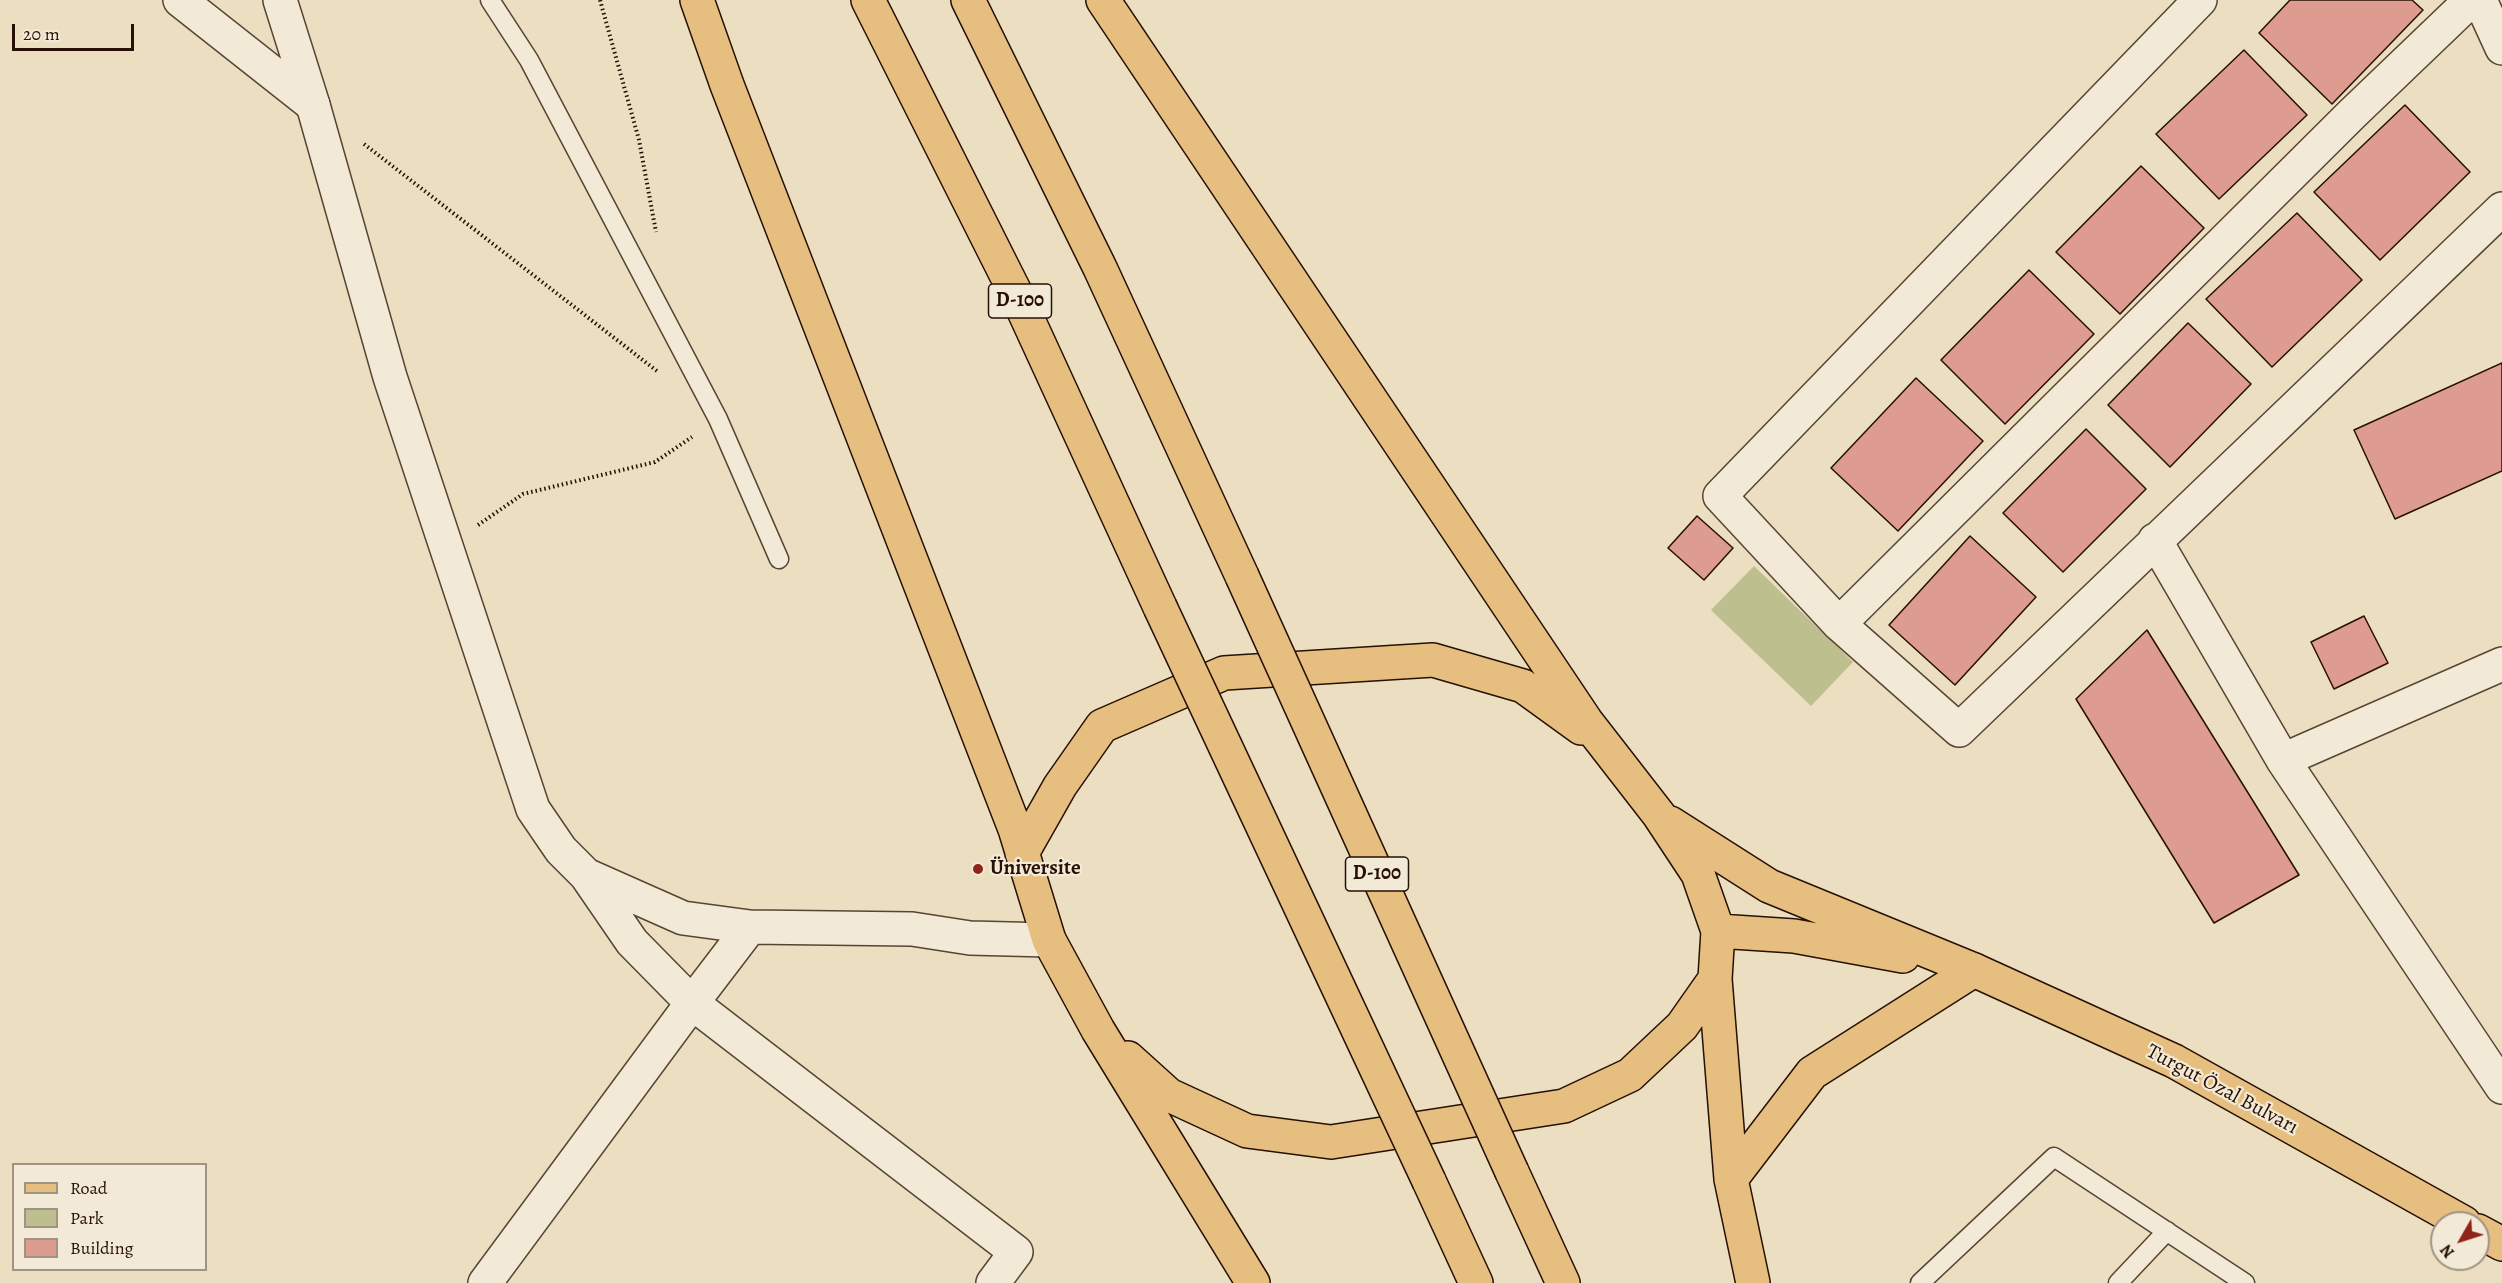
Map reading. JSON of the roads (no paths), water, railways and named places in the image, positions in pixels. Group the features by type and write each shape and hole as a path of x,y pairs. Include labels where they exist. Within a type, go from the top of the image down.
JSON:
{"main road":[{"path":"697,0 727,85 1022,853 1049,940 1098,1030 1253,1283"},
{"name":"D-100","path":"868,0 1018,297 1160,607 1476,1283"},
{"name":"D-100","path":"968,0 1100,268 1563,1283"},
{"path":"1103,0 1604,745 1659,815 1698,874 1718,931 1715,979 1731,1179 1753,1283"},
{"path":"1022,853 1060,786 1102,726 1224,673 1432,660 1523,686 1604,745"},
{"path":"1659,815 1769,886 1974,970"},
{"path":"1718,931 1794,936 1974,970"},
{"path":"1731,1179 1812,1073 1974,970"},
{"name":"Turgut Özal Bulvarı","path":"1974,970 2174,1061 2443,1211"},
{"path":"1098,1030 1169,1095 1247,1131 1331,1142 1564,1106 1630,1075 1682,1026 1715,979"}],"street":[{"path":"180,0 313,105"},
{"path":"280,0 313,105 390,377 533,809 561,850 586,874 632,942 692,1003 1016,1252 993,1283"},
{"path":"2200,0 1720,495 1839,624 1959,730 2502,209"},
{"path":"1839,624 2352,114 2471,0"},
{"path":"2480,0 2502,48"},
{"path":"2155,540 2283,760 2502,1087"},
{"path":"2283,760 2502,664"},
{"path":"586,874 683,918 750,927 912,929 970,938 1049,940"},
{"path":"485,1283 750,927"}],"lane":[{"path":"490,0 529,60 718,419 779,559"},
{"path":"1920,1283 2054,1157 2245,1283"},
{"path":"2118,1283 2167,1232"}],"place":[{"name":"Üniversite","path":"978,869"}]}
